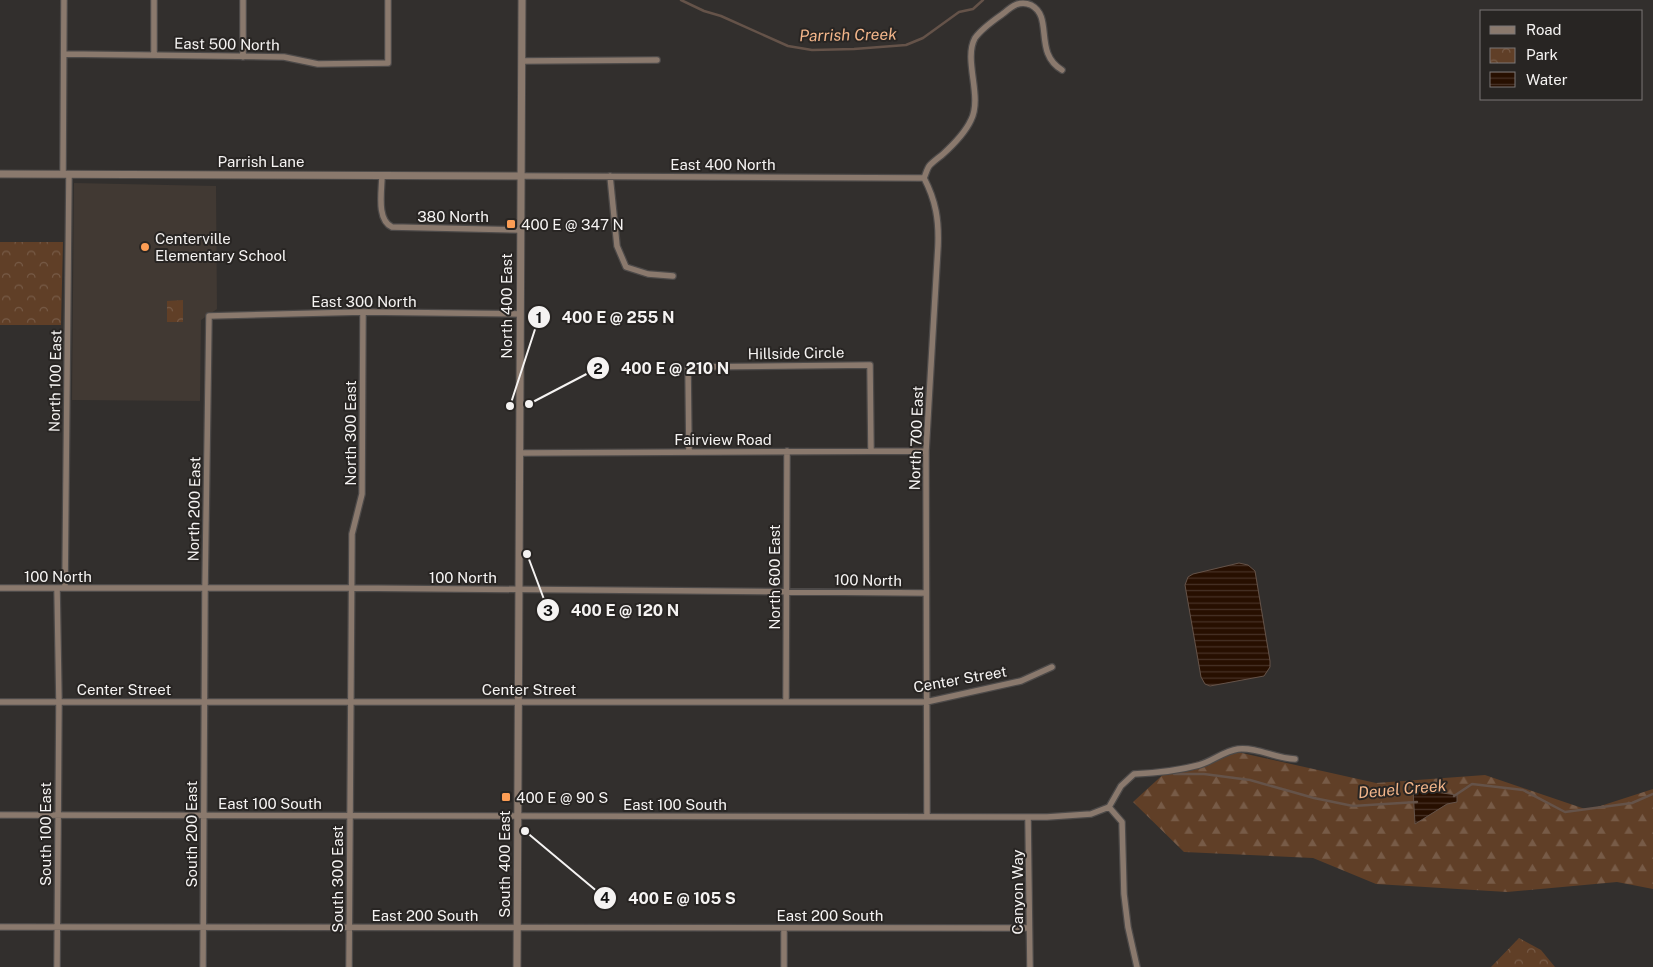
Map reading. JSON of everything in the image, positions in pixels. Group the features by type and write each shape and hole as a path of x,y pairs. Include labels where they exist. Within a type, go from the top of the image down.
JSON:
{"street":[{"name":"North 100 East","path":"64,0 66,174 65,588"},
{"path":"154,0 154,55"},
{"path":"243,0 243,56"},
{"name":"East 500 North","path":"64,54 284,57 318,64 388,63 388,0"},
{"name":"North 400 East","path":"518,702 522,0"},
{"path":"924,178 931,164 956,140 974,115 975,103 971,50 975,39 983,29 1012,6 1028,4 1039,12 1049,59 1062,70"},
{"path":"522,61 657,60"},
{"name":"Parrish Lane","path":"0,174 521,176"},
{"name":"380 North","path":"382,175 382,212 386,224 392,227 521,230"},
{"name":"East 400 North","path":"521,176 924,178"},
{"path":"610,176 617,246 626,267 648,274 672,276"},
{"name":"North 700 East","path":"924,178 930,190 938,220 926,451 927,817"},
{"name":"East 300 North","path":"209,316 363,312 520,314"},
{"name":"North 300 East","path":"350,702 352,534 362,494 363,312"},
{"name":"North 200 East","path":"205,702 209,316"},
{"name":"Hillside Circle","path":"689,452 688,367 870,365 871,451"},
{"name":"Fairview Road","path":"520,453 926,451"},
{"name":"North 600 East","path":"786,702 787,452"},
{"name":"100 North","path":"0,588 352,588 925,593"},
{"path":"57,588 59,702"},
{"name":"Center Street","path":"0,702 926,702 1021,681 1052,666"},
{"name":"South 100 East","path":"57,967 59,702"},
{"name":"South 200 East","path":"203,967 205,702"},
{"name":"South 300 East","path":"349,967 350,702"},
{"name":"South 400 East","path":"517,967 518,702"},
{"path":"1137,967 1128,927 1124,894 1122,822 1109,807 1121,786 1134,774 1170,771 1201,764 1224,753 1241,749 1252,750 1284,759 1296,759"},
{"name":"East 100 South","path":"0,816 1028,817 1091,814 1109,807"},
{"name":"Canyon Way","path":"1028,817 1030,967"},
{"name":"East 200 South","path":"0,927 1029,928"},
{"path":"784,928 784,967"}],"shaded area":[{"name":"Centerville Elementary School","path":"74,183 216,186 217,309 201,320 200,401 72,400"}],"green space":[{"path":"0,242 63,242 61,325 0,325"},
{"path":"183,300 183,322 167,322 167,301"},
{"path":"1233,751 1376,783 1485,775 1588,810 1653,789 1653,889 1617,882 1507,892 1376,884 1313,858 1184,852 1133,802 1168,770"},
{"path":"1519,938 1541,950 1555,967 1491,967"}],"water":[{"path":"1239,563 1248,565 1255,571 1270,667 1264,676 1210,686 1205,684 1201,677 1185,585 1188,577 1193,574"},
{"path":"1413,789 1457,795 1457,802 1447,804 1415,824"}],"waterway":[{"name":"Parrish Creek","path":"681,0 788,46 812,50 906,45 923,38 959,12 973,9 983,0"},
{"name":"Deuel Creek","path":"1174,774 1204,774 1250,780 1314,798 1353,806 1417,802"},
{"name":"Deuel Creek","path":"1454,796 1472,784 1523,790 1565,812 1632,803 1653,794"}],"place":[{"name":"400 E @ 347 N","path":"511,224"},
{"name":"Centerville Elementary School","path":"145,247"},
{"name":"400 E @ 210 N","path":"529,404"},
{"name":"400 E @ 255 N","path":"510,406"},
{"name":"400 E @ 120 N","path":"527,554"},
{"name":"400 E @ 90 S","path":"506,797"},
{"name":"400 E @ 105 S","path":"525,831"}]}
